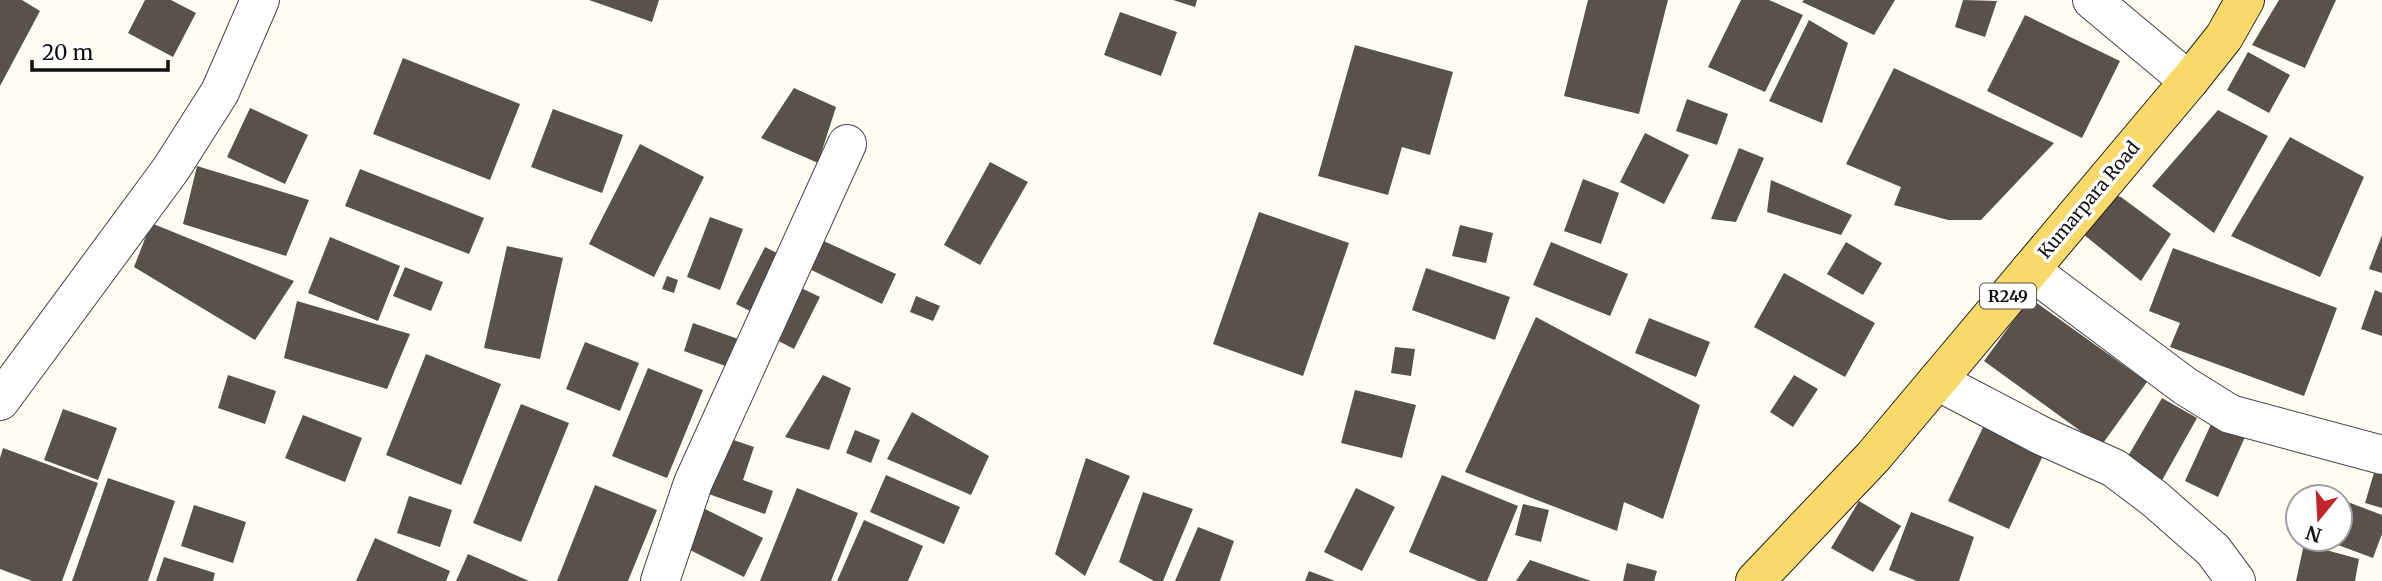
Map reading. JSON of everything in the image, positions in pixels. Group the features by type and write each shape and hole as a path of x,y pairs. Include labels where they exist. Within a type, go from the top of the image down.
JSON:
{"main road":[{"name":"Kumarpara Road","path":"1755,581 1873,457 2189,81 2224,37 2245,0"}],"street":[{"path":"0,401 171,169 220,92 260,0"},
{"path":"2092,0 2189,81"},
{"path":"660,581 693,483 847,144"},
{"path":"2030,270 2185,386 2230,414 2382,455"},
{"path":"1937,381 2042,436 2114,468 2155,499 2213,550 2236,581"}],"building":[{"path":"0,0 22,0 40,11 0,86"},
{"path":"145,0 171,0 196,13 173,57 128,33"},
{"path":"589,0 659,0 652,22"},
{"path":"1173,0 1197,0 1195,7"},
{"path":"1588,0 1668,0 1639,114 1564,96"},
{"path":"1741,0 1769,0 1803,15 1765,92 1708,67"},
{"path":"1895,0 1874,35 1802,2"},
{"path":"1963,0 1997,1 1985,37 1955,27"},
{"path":"2279,0 2336,0 2305,68 2252,45"},
{"path":"1120,12 1177,32 1161,76 1104,55"},
{"path":"2025,15 2120,61 2082,138 1987,91"},
{"path":"1809,20 1848,43 1822,123 1769,101"},
{"path":"1355,45 1453,72 1430,155 1402,147 1388,195 1318,176"},
{"path":"2248,52 2290,75 2269,113 2227,90"},
{"path":"403,58 520,104 490,180 373,134"},
{"path":"1894,68 2054,143 1981,220 1948,220 1894,205 1901,187 1846,164"},
{"path":"794,88 836,107 818,163 761,138"},
{"path":"1687,99 1728,114 1717,145 1676,131"},
{"path":"250,108 308,135 285,184 227,157"},
{"path":"553,109 623,135 602,193 531,167"},
{"path":"2218,110 2268,136 2214,233 2152,186"},
{"path":"1645,133 1689,155 1664,204 1620,182"},
{"path":"2290,137 2364,177 2320,277 2231,236"},
{"path":"640,144 704,177 654,277 589,244"},
{"path":"1739,148 1764,158 1736,222 1711,219"},
{"path":"990,162 1028,182 980,265 944,245"},
{"path":"197,166 309,200 286,256 183,224"},
{"path":"360,169 484,218 469,254 345,206"},
{"path":"1583,179 1619,193 1601,244 1564,231"},
{"path":"1771,180 1852,215 1841,235 1767,212"},
{"path":"2106,192 2121,197 2171,234 2141,281 2083,234"},
{"path":"1259,212 1349,243 1303,376 1213,344"},
{"path":"710,217 743,229 720,290 687,277"},
{"path":"151,223 294,281 255,340 134,267"},
{"path":"1460,225 1493,233 1486,263 1452,256"},
{"path":"2382,235 2382,273 2369,269"},
{"path":"330,237 400,266 378,321 308,293"},
{"path":"815,237 896,274 882,304 801,265"},
{"path":"1551,242 1628,274 1610,316 1533,285"},
{"path":"1846,242 1882,263 1863,295 1827,274"},
{"path":"507,246 563,258 540,359 484,348"},
{"path":"765,247 783,256 754,313 736,304"},
{"path":"2173,248 2337,308 2304,396 2170,347 2180,323 2149,311"},
{"path":"405,267 443,282 431,311 393,296"},
{"path":"1426,268 1510,297 1495,340 1412,310"},
{"path":"1784,273 1875,323 1845,377 1754,327"},
{"path":"667,276 678,280 674,293 662,289"},
{"path":"795,285 820,297 794,349 769,336"},
{"path":"2375,290 2382,293 2382,336 2361,329"},
{"path":"916,296 940,306 933,321 910,312"},
{"path":"2030,298 2147,382 2101,446 1984,361"},
{"path":"297,301 410,334 387,389 284,358"},
{"path":"1536,317 1700,405 1663,519 1624,502 1617,531 1465,472"},
{"path":"1649,318 1710,342 1696,377 1635,353"},
{"path":"693,323 741,340 731,368 684,351"},
{"path":"585,342 639,363 620,411 566,389"},
{"path":"1395,347 1415,349 1411,376 1391,373"},
{"path":"426,354 501,384 461,485 386,455"},
{"path":"648,368 703,390 667,478 612,456"},
{"path":"228,375 276,391 265,424 218,408"},
{"path":"823,375 851,388 829,450 785,437"},
{"path":"1794,375 1818,389 1793,427 1770,412"},
{"path":"1355,390 1416,405 1402,458 1341,443"},
{"path":"2162,398 2197,418 2160,484 2124,463"},
{"path":"521,404 569,423 521,542 473,523"},
{"path":"63,409 117,428 98,480 44,460"},
{"path":"912,412 989,456 971,495 887,459"},
{"path":"303,415 362,438 345,482 285,458"},
{"path":"1986,421 2046,449 2009,529 1948,501"},
{"path":"2212,422 2245,437 2218,497 2185,481"},
{"path":"855,430 880,440 871,463 846,453"},
{"path":"722,436 754,447 743,480 773,491 765,514 703,492"},
{"path":"3,448 98,483 62,581 32,581 0,569 0,458"},
{"path":"1086,458 1130,476 1085,576 1055,554"},
{"path":"2376,466 2382,468 2382,508 2365,503"},
{"path":"886,475 960,507 944,544 870,512"},
{"path":"1442,475 1518,506 1487,581 1478,581 1409,552"},
{"path":"108,478 175,501 148,581 72,581"},
{"path":"595,485 657,510 628,581 557,581"},
{"path":"797,488 858,513 831,581 760,581"},
{"path":"1356,488 1395,507 1362,571 1324,552"},
{"path":"1143,492 1193,509 1163,581 1154,581 1119,562"},
{"path":"409,496 452,510 440,547 397,533"},
{"path":"1859,501 1901,526 1873,572 1831,548"},
{"path":"1523,504 1549,510 1541,542 1515,535"},
{"path":"2354,504 2382,515 2382,534 2373,558 2354,551"},
{"path":"194,505 246,522 233,563 181,546"},
{"path":"703,508 763,538 744,577 684,547"},
{"path":"1911,512 1974,537 1959,581 1917,581 1889,570"},
{"path":"864,520 923,546 908,581 837,581"},
{"path":"1198,527 1234,541 1220,581 1175,581"},
{"path":"375,538 450,571 446,581 356,581"},
{"path":"2302,553 2337,553 2359,559 2355,581 2296,581"},
{"path":"468,554 529,581 456,581"},
{"path":"164,557 215,573 213,581 156,581"},
{"path":"1530,560 1591,581 1516,581"},
{"path":"1627,563 1657,571 1654,581 1623,581"},
{"path":"1309,571 1335,581 1305,581"}]}
